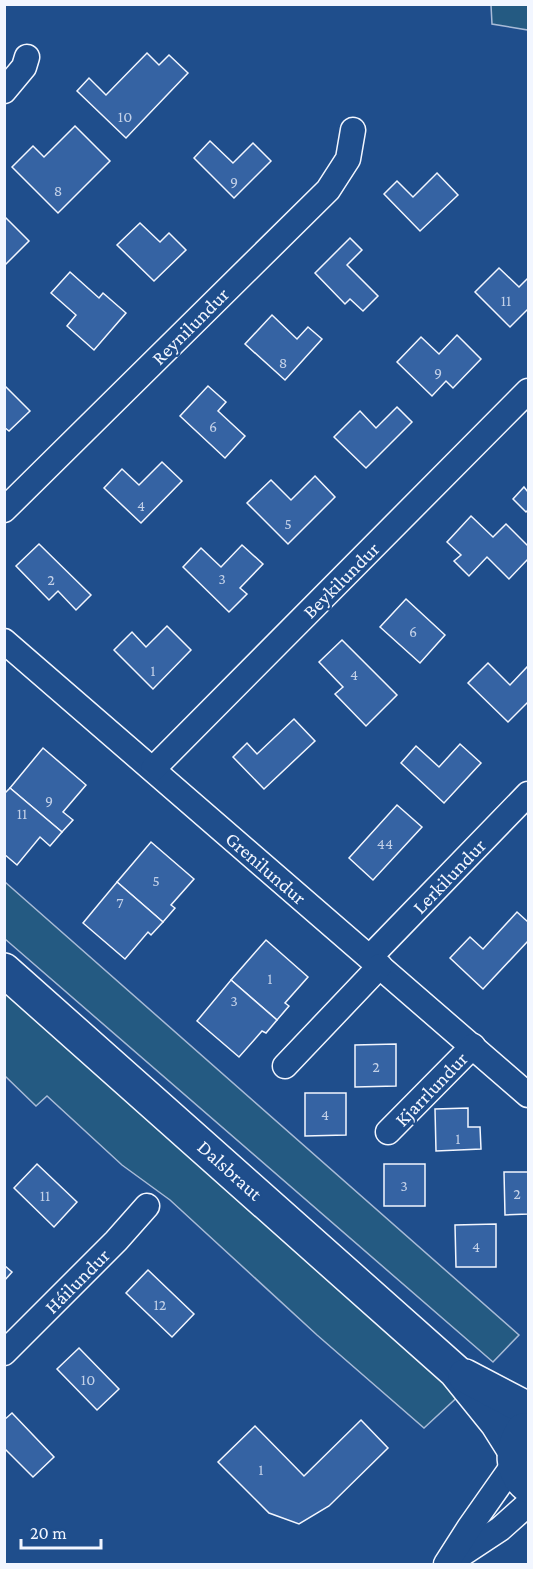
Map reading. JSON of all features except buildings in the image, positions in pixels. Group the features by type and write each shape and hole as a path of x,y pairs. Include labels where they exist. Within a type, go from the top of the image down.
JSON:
{"street":[{"path":"4,91 24,67 27,57"},
{"name":"Reynilundur","path":"4,510 328,190 348,159 353,130"},
{"name":"Beykilundur","path":"153,769 528,392"},
{"name":"Grenilundur","path":"4,640 528,1095"},
{"name":"Lerkilundur","path":"285,1066 375,962 528,794"},
{"name":"Dalsbraut","path":"4,970 455,1371 521,1456"},
{"name":"Kjarrlundur","path":"388,1132 472,1046"},
{"name":"Háilundur","path":"4,1353 116,1241 147,1206"},
{"name":"Dalsbraut","path":"455,1371 528,1409"},
{"path":"447,1564 469,1528 521,1456"},
{"path":"447,1564 500,1528 528,1503"}],"shaded area":[{"path":"491,5 528,5 528,30 492,24"},
{"path":"5,882 519,1335 493,1362 5,939"},
{"path":"4,990 464,1391 424,1428 317,1335 170,1200 122,1165 47,1096 36,1106 5,1076"}]}
